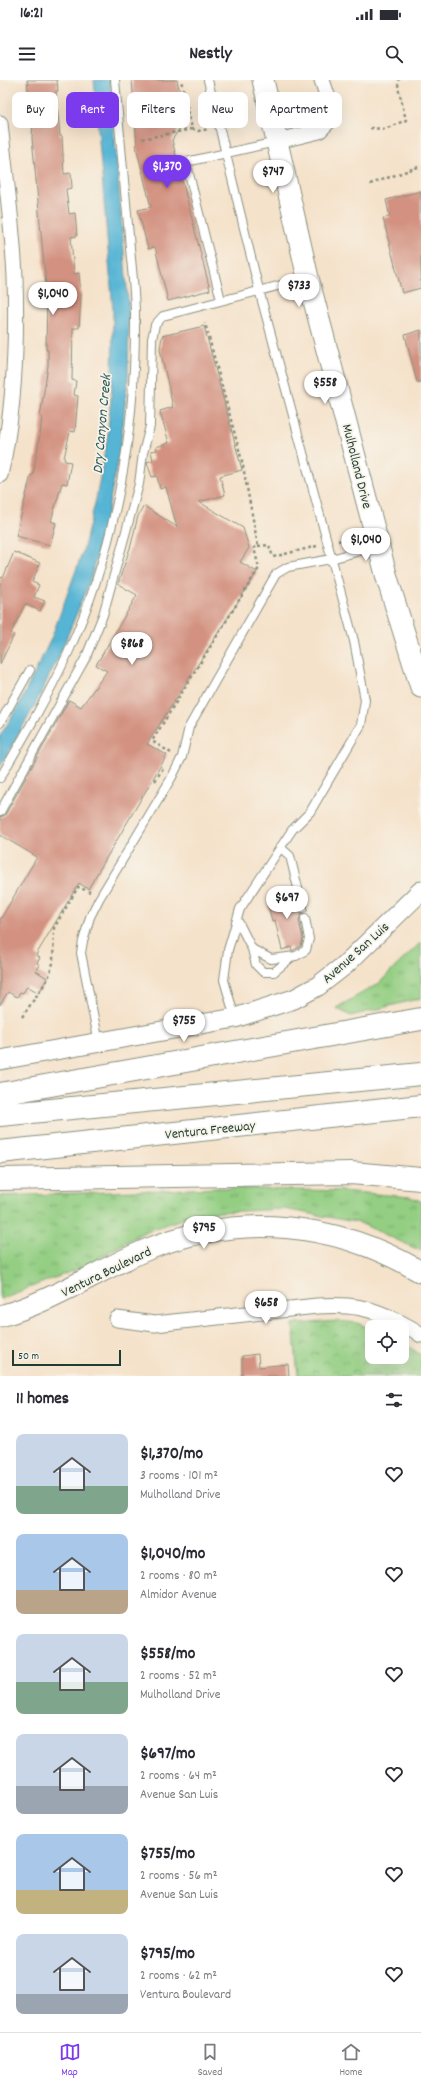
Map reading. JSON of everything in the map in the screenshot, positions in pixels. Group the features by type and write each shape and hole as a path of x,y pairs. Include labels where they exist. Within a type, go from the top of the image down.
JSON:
{"highway":[{"path":"0,1094 421,1020"},
{"path":"394,1077 421,1071"},
{"path":"0,1115 421,1074"},
{"name":"Ventura Freeway","path":"0,1152 421,1106"},
{"path":"0,1179 351,1173 421,1179"}],"main road":[{"name":"Mulholland Drive","path":"263,80 308,278 378,546 421,687"},
{"name":"Ventura Boulevard","path":"0,1316 21,1310 56,1295 146,1250 189,1236 227,1229 267,1226 307,1229 336,1235 376,1248 421,1272"}],"street":[{"path":"278,141 319,131 328,122 330,104 322,80"},
{"path":"0,123 15,277 16,337 11,411 0,475"},
{"name":"Avenue San Luis","path":"0,1060 235,1018 287,1001 318,986 345,965 421,891"},
{"path":"116,1319 155,1324 317,1306 342,1305 368,1308 382,1313 421,1335"}],"lane":[{"path":"0,778 45,699 68,652 85,610 109,536 127,453 134,388 136,314 115,80"},
{"path":"208,80 259,290 326,544 354,641 364,700 361,725 310,812 292,830 240,909 228,950 224,980 235,1018"},
{"path":"220,300 186,162 278,141"},
{"path":"0,812 86,657 103,615 139,484 143,453 150,426 152,339 155,326 163,316 308,278"},
{"path":"99,1042 81,953 83,941 97,902 172,777 182,757 189,727 276,574 288,567 331,559 378,546"},
{"path":"0,723 30,670"},
{"path":"280,847 290,856 303,908"},
{"path":"237,919 252,949 256,965 263,972 274,972 292,957 306,950 309,939 306,918"},
{"path":"252,949 271,959 292,957"}],"path":[{"path":"181,80 192,129"},
{"path":"370,128 385,129 406,120 398,87 399,80"},
{"path":"142,140 169,136 192,129 210,129"},
{"path":"370,184 421,166"},
{"path":"205,323 242,461 258,546"},
{"path":"168,759 172,752 152,741 259,568 254,548 269,545 273,556 351,538"},
{"path":"152,786 164,766"},
{"path":"22,1017 48,980 53,963 54,928 78,887 89,893 93,886"}],"green space":[{"path":"421,942 421,998 351,1016 336,1008 378,984"},
{"path":"218,1188 342,1191 410,1197 421,1201 421,1251 360,1223 284,1209 199,1213 144,1232 83,1267 0,1299 0,1196"},
{"path":"338,1321 357,1323 365,1326 365,1364 409,1364 409,1347 421,1355 421,1376 298,1376 293,1324"}],"water":[{"path":"94,80 110,80 111,92 95,92"},
{"path":"98,128 114,128 129,313 128,378 120,449 107,515 91,578 60,654 35,705 0,767 0,736 18,707 51,639 83,551 96,499 107,440 112,387 113,310"}],"building":[{"path":"27,80 57,80 58,91 56,92 28,92"},
{"path":"132,80 177,80 180,92 133,92"},
{"path":"58,114 60,136 62,136 64,174 71,173 72,188 66,189 69,214 75,213 77,236 71,237 74,274 79,273 81,296 79,328 73,328 72,380 76,381 74,395 78,396 75,432 70,431 64,458 65,461 71,462 67,484 62,483 51,521 56,523 50,545 16,536 31,475 33,475 40,435 42,417 40,417 48,366 48,350 46,350 47,296 32,138 32,128 58,128"},
{"path":"136,128 180,128 172,140 210,290 168,301 155,247 148,249 138,210 151,207 137,146"},
{"path":"421,191 421,288 402,293 383,218 390,217 386,200"},
{"path":"204,326 242,470 220,476 225,495 199,502 243,528 249,548 240,562 257,572 147,744 167,755 88,889 79,883 36,955 40,958 37,963 40,965 36,971 47,978 39,993 27,986 23,993 20,992 17,997 8,992 0,1005 0,920 37,857 0,835 0,817 5,815 69,700 81,707 107,671 96,665 137,595 118,584 131,545 138,516 144,506 177,527 166,487 160,489 157,476 152,477 147,462 153,460 151,451 157,450 156,447 169,443 160,411 173,407 160,349 162,336"},
{"path":"421,330 421,382 417,382 405,335"},
{"path":"14,552 40,563 32,582 39,585 34,597 45,601 40,611 25,604 11,633 14,635 0,664 0,577 3,578"},
{"path":"293,892 298,910 302,913 299,920 303,939 301,946 292,951 291,947 282,950 275,920 272,921 268,905 271,904 270,897"},
{"path":"258,1354 259,1367 288,1364 289,1376 242,1376 242,1356"}],"water label":[{"name":"Dry Canyon Creek","path":"101,424"}]}
